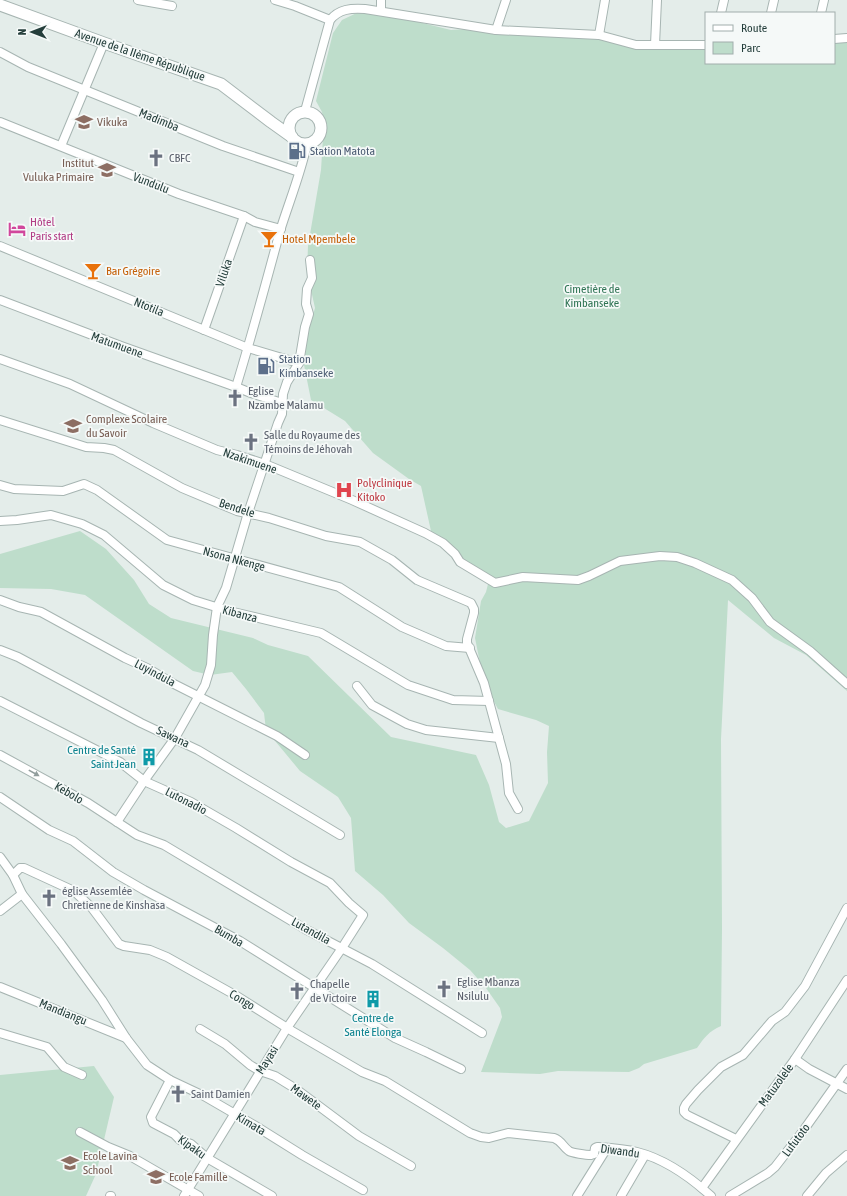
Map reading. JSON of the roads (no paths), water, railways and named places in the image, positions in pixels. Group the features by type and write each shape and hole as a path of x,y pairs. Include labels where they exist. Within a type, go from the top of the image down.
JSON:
{"street":[{"path":"138,0 172,6"},
{"path":"275,0 330,20"},
{"path":"381,0 381,11"},
{"path":"496,30 506,0"},
{"path":"599,35 606,0"},
{"path":"655,45 657,0"},
{"path":"721,12 724,0"},
{"path":"771,12 774,0"},
{"path":"821,12 824,0"},
{"name":"Avenue de la IIème République","path":"0,5 222,84 292,137"},
{"path":"305,111 330,20 334,15 343,10 355,8 496,30 599,35 636,45 705,45"},
{"path":"835,39 847,38"},
{"path":"61,146 104,43"},
{"name":"Madimba","path":"0,52 28,67 222,146 299,172"},
{"path":"305,111 313,114 319,120 321,128 319,136 307,144 298,142 292,137 289,131 289,124 292,118 297,113 305,111"},
{"path":"271,122 292,118"},
{"name":"Vundulu","path":"0,122 179,194 281,230"},
{"path":"236,387 307,144"},
{"name":"Viluka","path":"204,330 244,216"},
{"name":"Ntotila","path":"0,246 248,348 300,363"},
{"path":"117,822 175,738 205,685 211,665 217,607 226,588 248,513 282,414 283,394 287,382 300,363 305,327 309,314 306,304 306,289 312,278 310,260"},
{"name":"Matumuene","path":"0,300 121,346 282,403"},
{"name":"Nzakimuene","path":"0,359 70,384 153,423 217,450 265,464 352,500 425,533 443,543 455,554 460,562 495,583 523,577 578,580 620,561 660,556 677,557 695,563 732,580 752,598 770,622 810,652 847,684"},
{"name":"Bendele","path":"0,420 86,447 114,450 182,488 237,511 269,518 326,536 360,542 392,560 417,580 471,603 474,613 467,639 467,643 470,648"},
{"name":"Nsona Nkenge","path":"0,485 14,489 62,491 84,484 97,490 167,540 339,587 402,627 446,646 470,648"},
{"name":"Kibanza","path":"0,521 51,515 82,524 104,535 162,585 193,600 293,627 322,633 408,685 453,700 489,701"},
{"name":"Luyindula","path":"0,600 19,607 40,612 277,736 305,755"},
{"path":"470,648 484,683 506,764 509,794 518,809"},
{"name":"Sawana","path":"0,650 18,657 141,723 198,750 340,835"},
{"path":"357,686 372,705 407,724 426,730 499,738"},
{"name":"Lutonadio","path":"0,701 120,762 144,781 191,802 291,862 330,883 363,915"},
{"name":"Kebolo","path":"0,754 88,804 137,835"},
{"name":"Bumba","path":"0,797 49,830 73,841 120,875 240,941 395,1038 461,1069"},
{"name":"Lutandila","path":"137,835 164,845 306,929 372,964 482,1033"},
{"name":"Kimata","path":"0,857 13,874 22,894 102,1000 126,1038 147,1065 170,1080 204,1096 363,1190"},
{"name":"Congo","path":"13,874 20,868 24,868 74,891 92,908 119,944 150,950 167,957 362,1072 385,1081 460,1128 481,1137"},
{"path":"0,911 22,894"},
{"path":"736,1139 690,1117 684,1112 684,1106 721,1067 743,1055 772,1021 785,1012 805,986 847,908"},
{"name":"Mayasi","path":"186,1193 287,1028 363,915"},
{"name":"Matuzolele","path":"702,1188 795,1059 847,980"},
{"name":"Mandiangu","path":"0,987 126,1038"},
{"name":"Mawete","path":"200,1029 225,1044 260,1071 282,1080 359,1136 412,1166"},
{"path":"0,1033 48,1047 64,1067 82,1075"},
{"path":"795,1059 809,1069 847,1089"},
{"name":"Lufutoto","path":"730,1196 768,1173 775,1167 803,1131 847,1069"},
{"name":"Kipaku","path":"170,1080 153,1111 151,1117 154,1123 174,1134 180,1140 191,1144 207,1158 272,1196"},
{"path":"80,1132 108,1147 130,1156 186,1193 199,1196"},
{"name":"Diwandu","path":"481,1137 488,1138 508,1134 554,1138 560,1140 568,1150 572,1152 591,1155 594,1154 595,1148 597,1147 636,1152 657,1158 677,1170 711,1196"},
{"path":"577,1196 607,1148"},
{"path":"623,1195 645,1155"},
{"path":"807,1196 826,1173 847,1155"}],"place":[{"name":"Vikuka","path":"84,122"},
{"name":"Station Matota","path":"297,151"},
{"name":"CBFC","path":"156,158"},
{"name":"Institut Vuluka Primaire","path":"107,170"},
{"name":"Hôtel Paris start","path":"17,229"},
{"name":"Hotel Mpembele","path":"269,239"},
{"name":"Bar Grégoire","path":"93,271"},
{"name":"Station Kimbanseke","path":"266,366"},
{"name":"Eglise Nzambe Malamu","path":"235,398"},
{"name":"Complexe Scolaire du Savoir","path":"73,426"},
{"name":"Salle du Royaume des Témoins de Jéhovah","path":"251,442"},
{"name":"Polyclinique Kitoko","path":"344,490"},
{"name":"Centre de Santé Saint Jean","path":"149,757"},
{"name":"église Assemlée Chretienne de Kinshasa","path":"49,898"},
{"name":"Eglise Mbanza Nsilulu","path":"444,989"},
{"name":"Chapelle de Victoire","path":"297,991"},
{"name":"Centre de Santé Elonga","path":"373,999"},
{"name":"Saint Damien","path":"178,1094"},
{"name":"Ecole Lavina School","path":"70,1163"},
{"name":"Ecole Famille","path":"156,1177"}],"park label":[{"name":"Cimetière de Kimbanseke","path":"592,296"}]}
